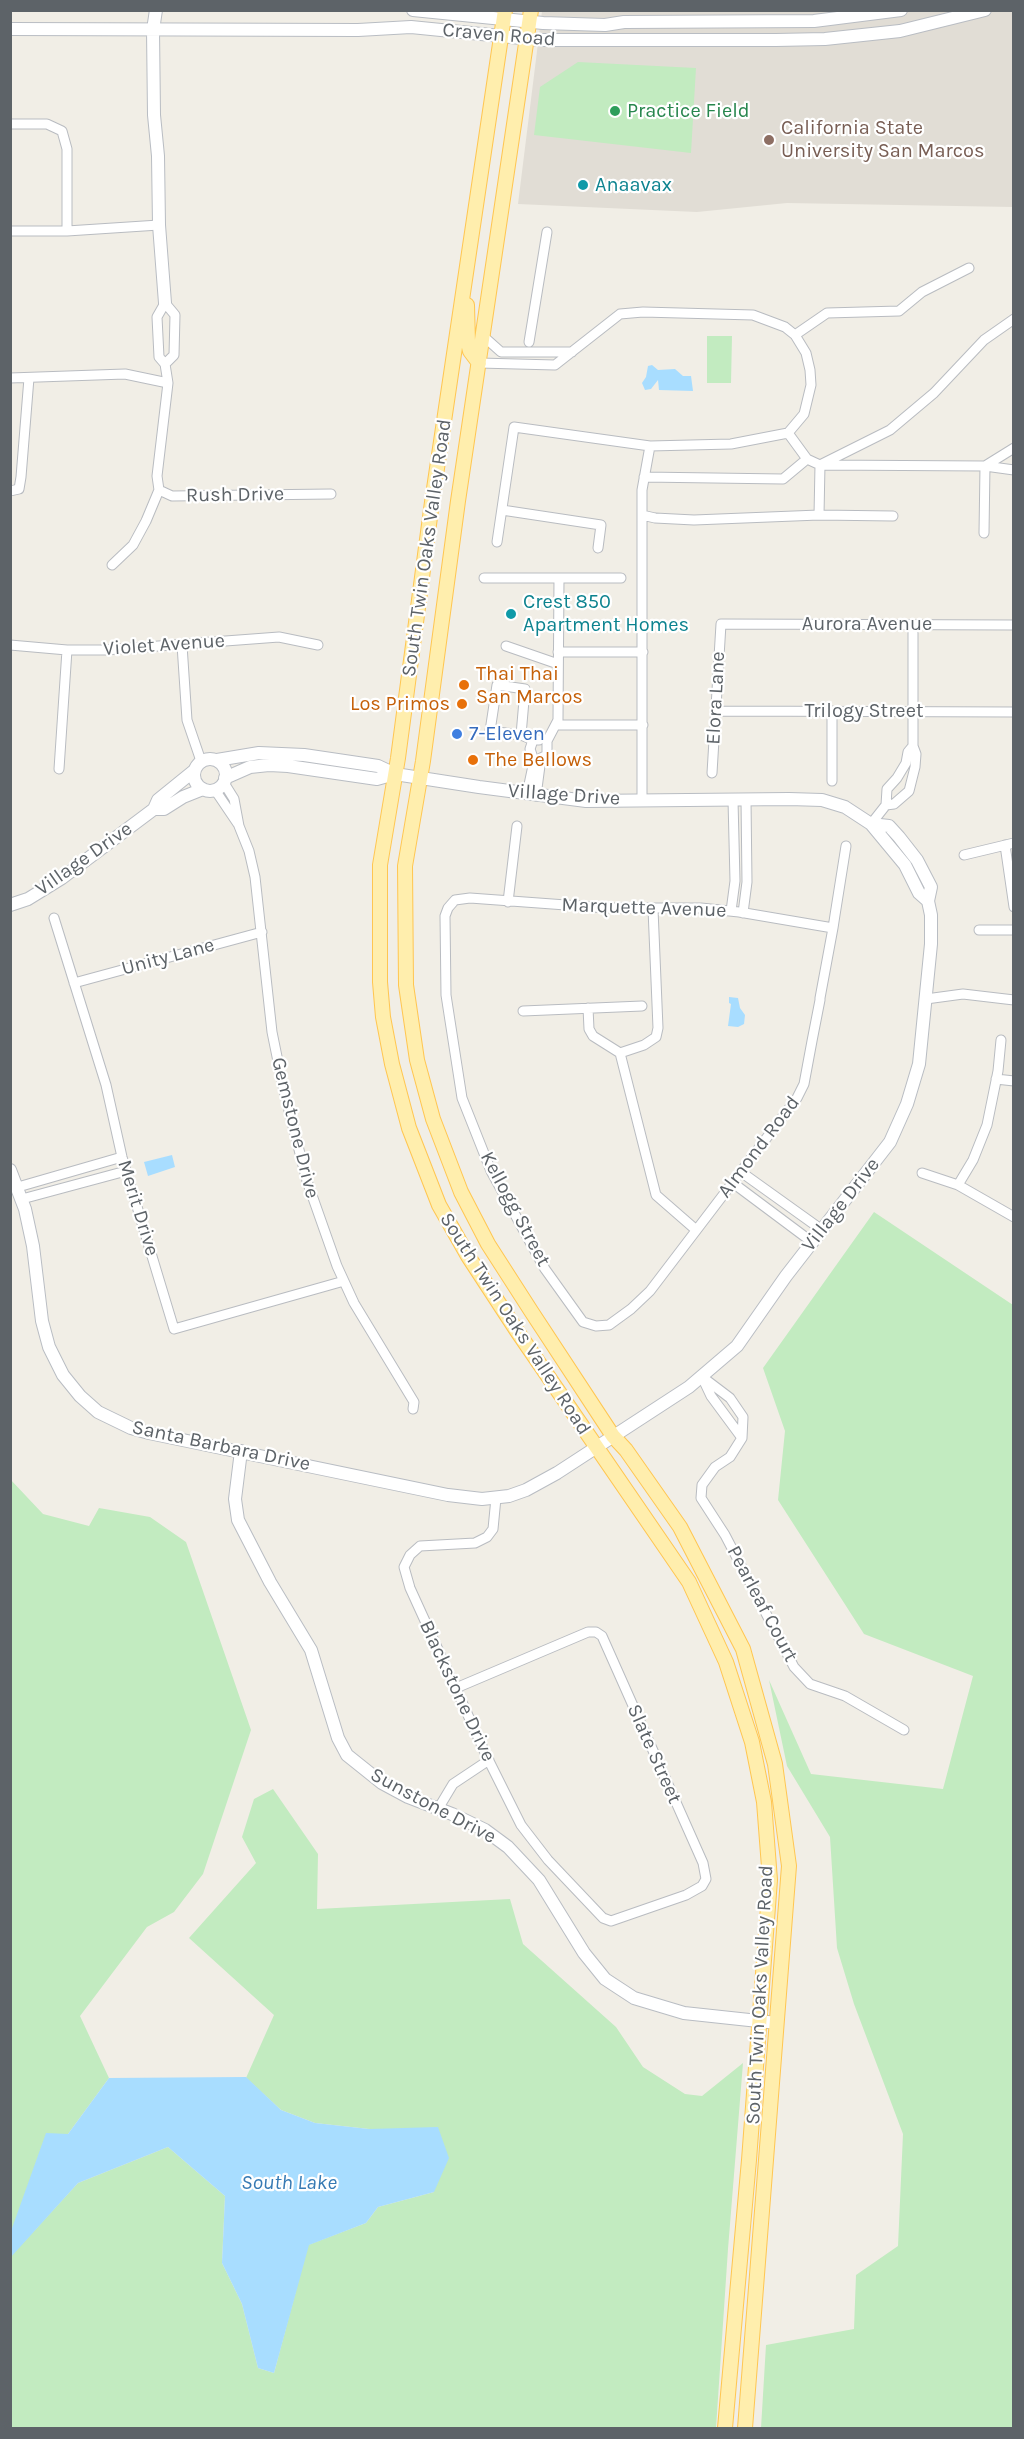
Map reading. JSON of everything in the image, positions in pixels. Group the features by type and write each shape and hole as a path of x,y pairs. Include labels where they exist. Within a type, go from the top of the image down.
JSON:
{"main road":[{"name":"South Twin Oaks Valley Road","path":"504,15 380,865 380,982 383,1017 392,1064 409,1128 439,1205 468,1256 595,1448 689,1582 726,1662 752,1742 764,1802 771,1880 761,2021 725,2428"},
{"name":"South Twin Oaks Valley Road","path":"530,16 482,335 420,777 405,866 406,986 417,1060 433,1119 461,1192 488,1244 613,1436 626,1450 680,1527 743,1649 775,1764 789,1866 745,2428"},
{"path":"465,288 469,322 468,343 478,363"}],"street":[{"name":"Rush Drive","path":"156,10 153,30 154,115 165,303 157,317 159,357 165,364 168,383 157,476 159,490 172,496 331,494"},
{"name":"Craven Road","path":"412,10 530,16 605,25 624,22 814,21 901,10"},
{"name":"Craven Road","path":"10,29 358,30 411,27 526,39 647,41 825,39 900,31 985,10"},
{"path":"10,124 46,124 62,131 67,149 67,231"},
{"path":"10,231 67,231 159,225"},
{"path":"529,342 547,232"},
{"path":"795,335 827,313 899,311 922,292 969,268"},
{"name":"Rush Drive","path":"165,303 175,315 174,355 165,364"},
{"path":"478,363 555,365 605,324 620,314 628,312 753,315 785,327 795,335 806,353 811,385 804,414 788,433 731,444 650,446 514,427 497,542"},
{"path":"820,465 890,430 934,393 984,340 1014,319"},
{"path":"482,335 501,352 572,352"},
{"path":"158,341 174,342"},
{"path":"10,378 124,374 168,383"},
{"path":"10,491 19,489 21,477 28,378"},
{"path":"788,433 807,459 820,465 985,466 1014,470"},
{"path":"642,800 642,515 644,477 650,446"},
{"path":"985,466 1014,448"},
{"path":"644,477 783,479 807,459"},
{"path":"819,515 820,465"},
{"path":"984,533 985,466"},
{"path":"112,565 133,545 159,490"},
{"path":"502,510 601,525 598,549"},
{"path":"642,515 694,520 819,515 893,516"},
{"path":"484,578 621,578"},
{"path":"531,795 541,758 547,755 547,741 558,720 559,578"},
{"name":"Aurora Avenue","path":"721,624 1014,625"},
{"name":"Elora Lane","path":"712,773 721,624"},
{"path":"871,824 886,806 894,804 909,791 916,753 913,746 913,624"},
{"name":"Violet Avenue","path":"10,645 67,650 105,650 279,637 318,645"},
{"path":"182,645 187,720 198,765 194,779 217,785 223,766 217,760"},
{"path":"506,646 558,664"},
{"path":"58,769 67,650"},
{"path":"558,652 643,652"},
{"path":"521,735 525,689 497,686 490,731 547,741"},
{"name":"Trilogy Street","path":"715,711 1014,712"},
{"path":"832,711 832,781"},
{"path":"556,725 643,725"},
{"path":"531,795 534,761 530,749 533,740"},
{"path":"886,806 887,789 906,764 908,752 913,746"},
{"name":"Village Drive","path":"10,905 28,899 62,878 154,809 158,800 198,765 212,759 243,754 281,753 378,766 395,774 586,801 822,800 845,807 871,824 889,826 917,860 931,887 927,901 931,915 931,944 919,1064 907,1104 890,1142 812,1242 736,1346 689,1387 595,1448"},
{"name":"Village Drive","path":"154,809 164,809 183,797 217,785 250,767 288,766 376,779 395,774"},
{"path":"897,778 910,783"},
{"name":"Gemstone Drive","path":"217,785 239,826 249,851 255,877 268,1004 284,1091 307,1181 354,1303 414,1402 413,1409"},
{"path":"731,911 740,800"},
{"path":"740,800 747,882 743,913"},
{"path":"508,902 518,826"},
{"path":"964,855 1009,844 1014,907"},
{"name":"Almond Road","path":"596,1326 609,1325 632,1309 650,1291 695,1229 791,1107 804,1084 846,846"},
{"name":"Marquette Avenue","path":"455,900 470,898 653,909 701,908 833,928"},
{"name":"Kellogg Street","path":"455,900 445,916 446,994 462,1098 491,1171 545,1269 583,1322 596,1326"},
{"path":"620,1053 644,1045 656,1037 658,1028 653,909"},
{"name":"Merit Drive","path":"54,918 105,1085 122,1157 174,1329 344,1281"},
{"path":"979,930 1014,930"},
{"name":"Unity Lane","path":"74,983 262,932"},
{"path":"926,999 963,994 1014,1000"},
{"path":"523,1011 642,1006"},
{"path":"588,1008 589,1029 593,1036 620,1053 656,1195 695,1229"},
{"path":"958,1185 973,1160 987,1125 1001,1040"},
{"path":"996,1079 1014,1082"},
{"path":"18,1187 122,1157"},
{"path":"94,1165 98,1178"},
{"name":"Santa Barbara Drive","path":"10,1170 22,1199 33,1246 42,1321 49,1347 63,1375 80,1396 98,1412 131,1428 465,1498 508,1496 543,1482 595,1448"},
{"path":"22,1199 126,1171"},
{"path":"741,1172 822,1230"},
{"path":"922,1173 958,1185 1013,1216"},
{"path":"733,1183 812,1242"},
{"path":"701,1376 730,1398 736,1406 743,1417 742,1437"},
{"path":"701,1376 711,1396 742,1437"},
{"path":"726,1415 736,1406"},
{"name":"Pearleaf Court","path":"742,1437 730,1457 715,1467 702,1485 701,1498 725,1535 794,1667 810,1684 845,1696 904,1730"},
{"name":"Sunstone Drive","path":"241,1451 235,1499 238,1520 264,1572 311,1650 338,1738 347,1755 382,1783 408,1797 485,1830 508,1846 539,1880 584,1953 605,1979 634,1998 660,2008 684,2013 777,2023"},
{"name":"Blackstone Drive","path":"496,1498 493,1529 487,1538 475,1543 420,1546 410,1555 404,1568 489,1760 526,1833 603,1918"},
{"name":"Slate Street","path":"456,1688 588,1632 596,1632 602,1636 703,1863 706,1879 702,1886 686,1895 616,1920 603,1918"},
{"path":"438,1809 453,1784 489,1760"}],"shaded area":[{"name":"California State University San Marcos","path":"542,11 1013,11 1013,207 787,203 697,212 518,204"}],"green space":[{"name":"Practice Field","path":"578,62 696,68 691,153 534,135 540,87"},
{"path":"707,336 732,336 731,383 707,383"},
{"path":"874,1212 1013,1305 1013,2428 761,2428 766,2345 854,2329 856,2275 898,2246 903,2134 854,2004 837,1948 830,1837 787,1766 769,1680 811,1774 943,1789 973,1676 864,1634 778,1500 785,1431 763,1368"},
{"path":"10,1479 43,1514 89,1526 99,1508 150,1517 186,1542 251,1730 203,1874 174,1912 147,1927 80,2016 109,2078 68,2134 11,2231"},
{"path":"273,1789 318,1854 317,1909 510,1899 523,1944 616,2027 643,2067 685,2094 702,2096 743,2063 716,2428 11,2428 10,2257 78,2183 168,2147 225,2196 222,2263 242,2304 258,2368 274,2373 308,2245 366,2223 378,2207 434,2192 369,2129 315,2123 281,2110 246,2078 274,2015 189,1938 256,1863 242,1837 254,1799"}],"water":[{"path":"652,365 658,370 675,369 683,376 691,376 693,391 659,390 658,380 651,389 645,390 642,383 648,366"},
{"path":"729,997 738,998 740,1008 745,1015 744,1024 738,1027 728,1026 731,1004"},
{"path":"172,1155 175,1167 148,1176 144,1162"},
{"name":"South Lake","path":"246,2077 281,2110 315,2123 369,2129 438,2127 449,2158 434,2192 378,2207 366,2223 309,2245 274,2373 258,2368 242,2304 222,2263 225,2196 168,2147 78,2183 11,2257 11,2231 46,2133 68,2134 109,2078"}],"place":[{"name":"Practice Field","path":"615,111"},
{"name":"California State University San Marcos","path":"769,140"},
{"name":"Anaavax","path":"583,185"},
{"name":"Crest 850 Apartment Homes","path":"511,614"},
{"name":"Thai Thai San Marcos","path":"464,685"},
{"name":"Los Primos","path":"462,704"},
{"name":"7-Eleven","path":"457,734"},
{"name":"The Bellows","path":"473,760"}]}
